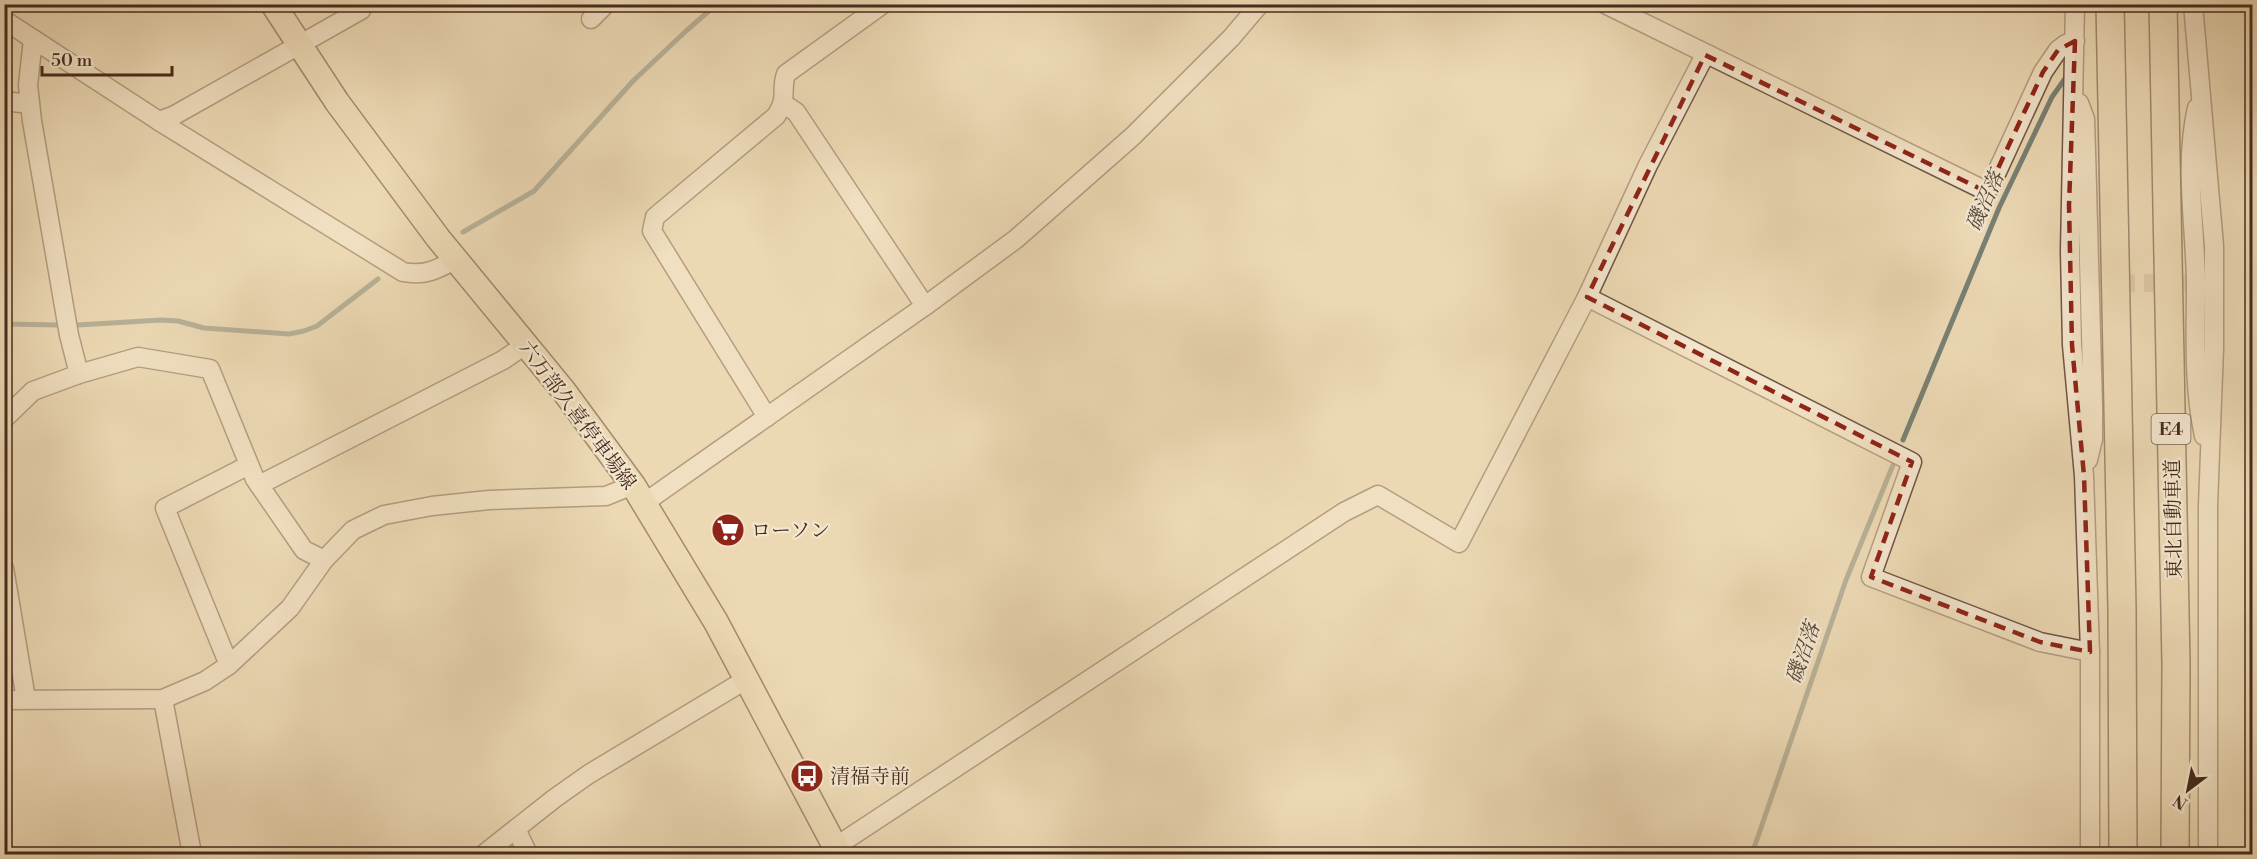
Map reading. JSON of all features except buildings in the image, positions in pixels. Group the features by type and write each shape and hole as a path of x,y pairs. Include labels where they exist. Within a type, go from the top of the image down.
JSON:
{"highway":[{"path":"2110,4 2122,609 2123,855"},
{"name":"東北自動車道","path":"2163,4 2176,664 2175,855"}],"main road":[{"name":"六万部久喜停車場線","path":"273,4 337,102 454,260 594,431 638,494 710,612 837,851"}],"street":[{"path":"159,121 174,116 299,46 361,10 362,4"},
{"path":"591,19 606,4"},
{"path":"767,417 652,231 655,218 776,116 784,104 786,74 883,4"},
{"path":"4,700 163,699 205,681 229,665 290,608 324,560 353,530 384,516 432,506 489,500 638,494 767,417 1016,239 1133,136 1231,38 1260,4"},
{"path":"1605,4 1704,55 1982,189 1990,187 2043,72 2058,50 2075,41"},
{"path":"2075,4 2069,205 2072,345 2084,476 2090,652 2090,855"},
{"path":"2193,4 2214,246 2214,349 2208,505 2208,855"},
{"path":"4,20 159,121 403,272 417,275 432,271 454,260"},
{"path":"33,39 28,85 30,104 69,335 79,374"},
{"path":"837,851 1334,519 1378,495 1459,543 1587,297 1648,165 1704,55"},
{"path":"4,101 30,104"},
{"path":"784,104 796,112 925,306"},
{"path":"1587,297 1912,462 1871,577 2040,642 2090,652"},
{"path":"259,485 503,360 525,345"},
{"path":"4,419 33,391 79,374 138,357 210,369 259,485 304,550 324,560"},
{"path":"229,665 165,508 249,465"},
{"path":"4,568 26,699"},
{"path":"484,855 589,774 747,680"},
{"path":"163,699 192,855"},
{"path":"516,829 528,855"}],"highlighted area":[{"path":"2075,41 2069,205 2072,345 2084,476 2090,652 2040,642 1871,577 1912,462 1587,297 1705,55 1987,192 2043,72 2058,50"}],"waterway":[{"path":"463,232 534,191 633,81 717,4"},
{"name":"磯沼落","path":"1903,440 1999,208 2052,97 2064,80"},
{"path":"78,325 161,320 178,321 204,328 289,334 317,326 378,279"},
{"path":"4,324 58,325"},
{"name":"磯沼落","path":"1752,854 1846,580 1893,465"}],"tunnel":[{"path":"2090,284 2196,282"}],"place":[{"name":"ローソン","path":"728,530"},
{"name":"清福寺前","path":"807,776"}]}
